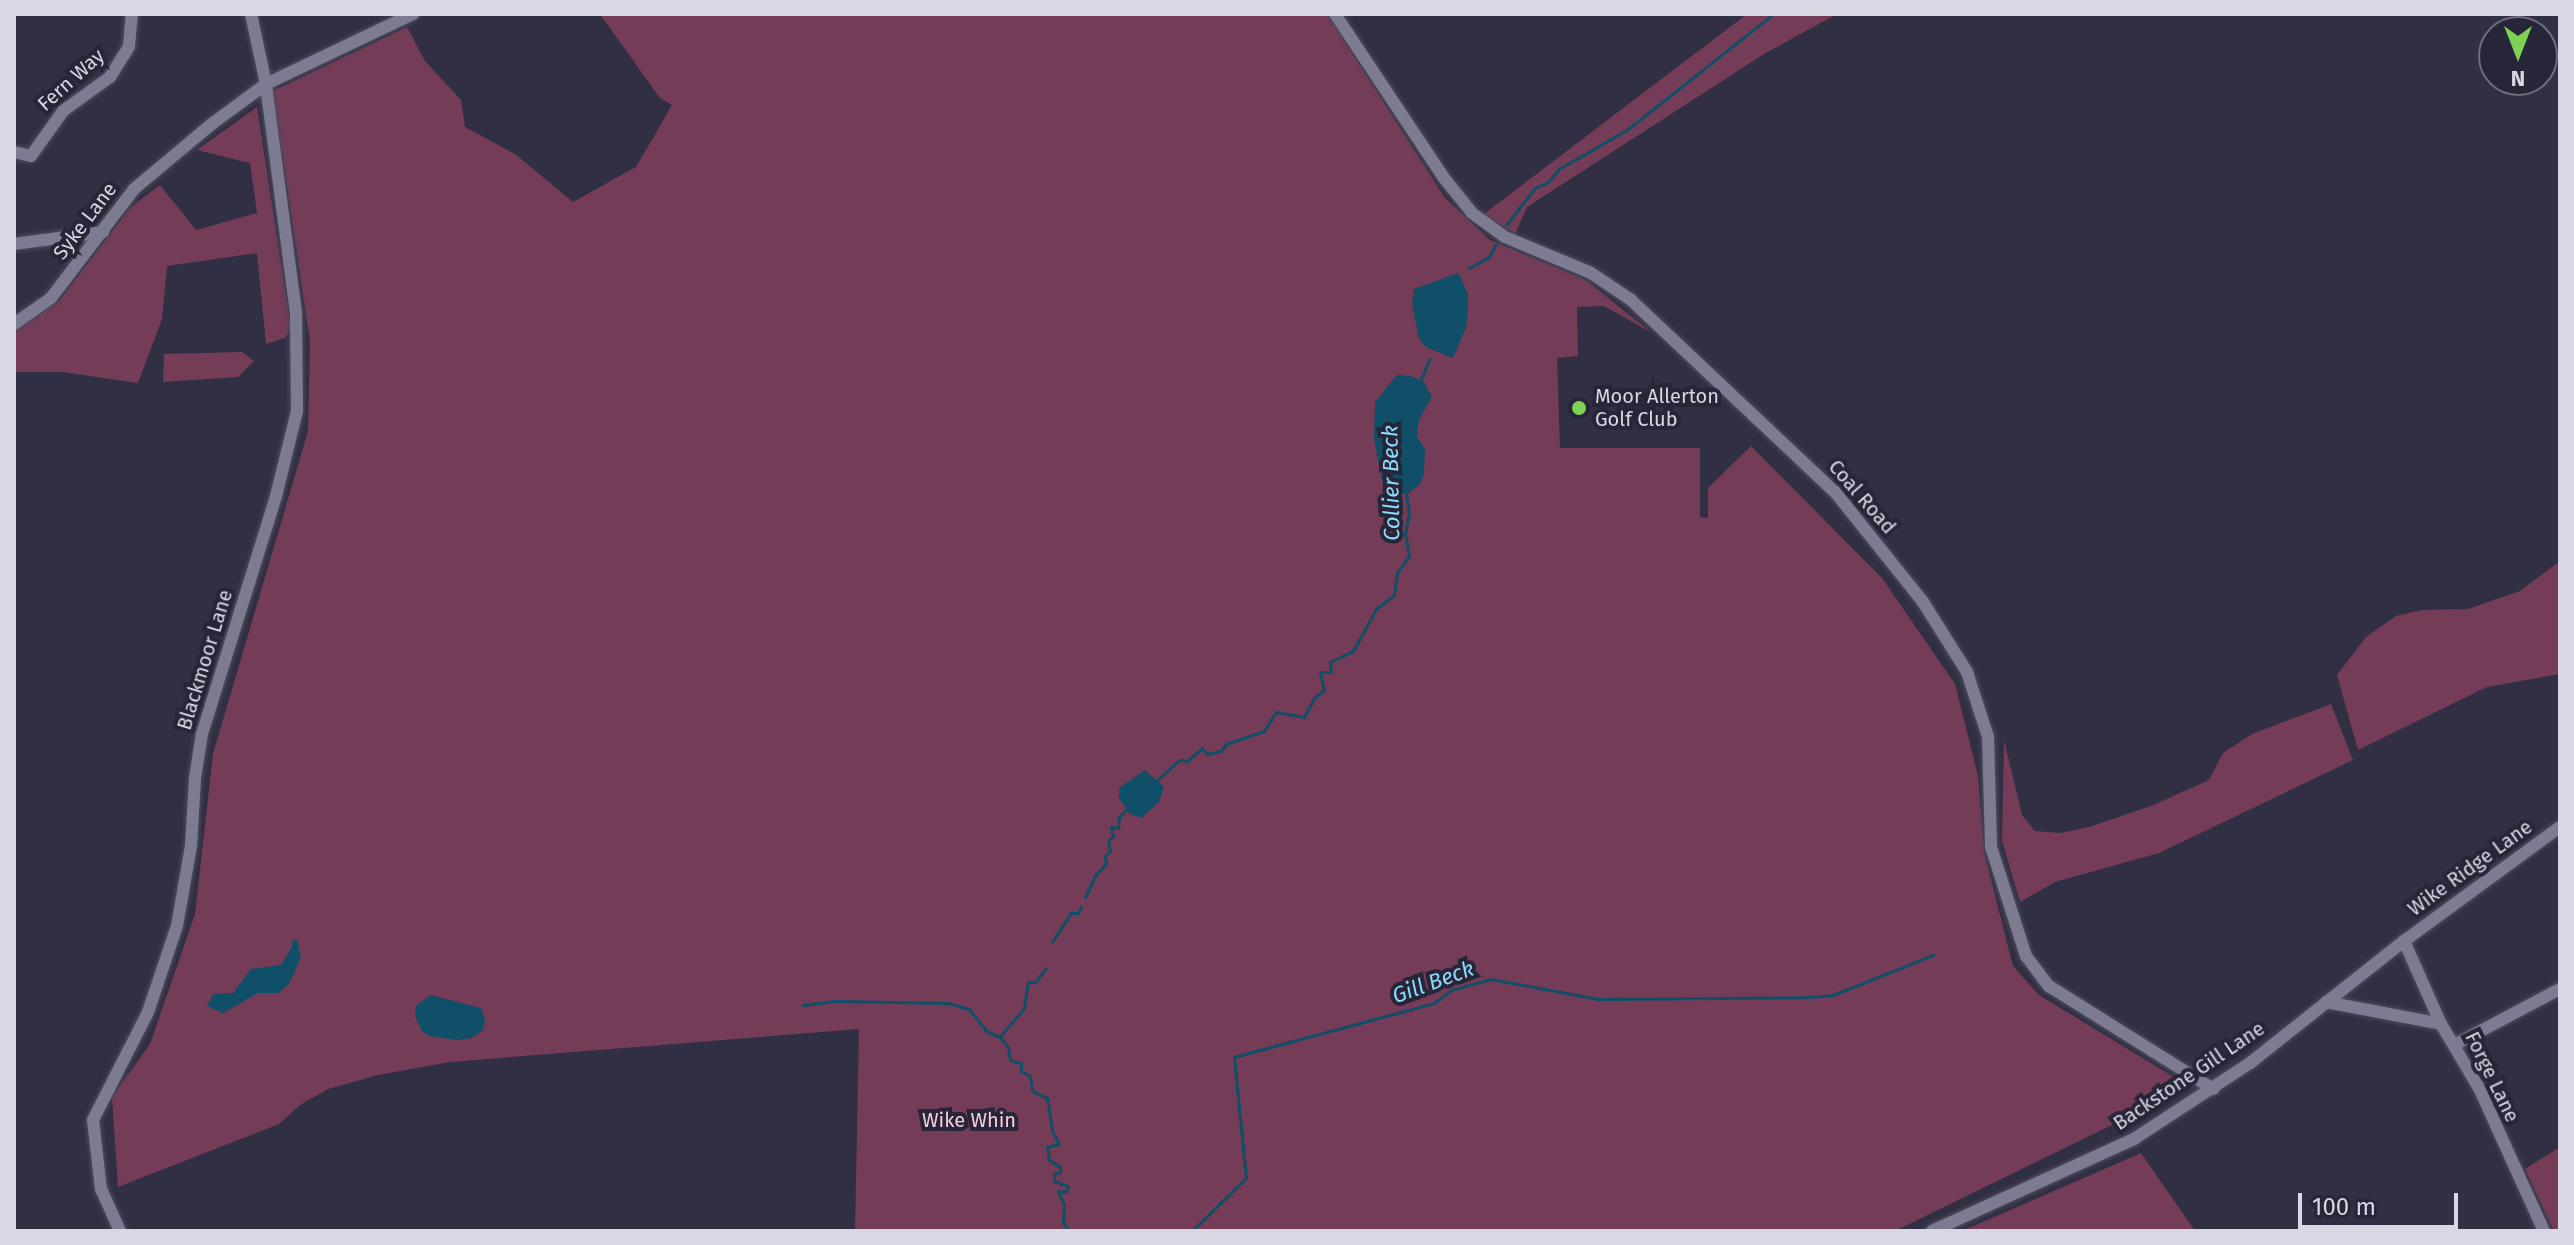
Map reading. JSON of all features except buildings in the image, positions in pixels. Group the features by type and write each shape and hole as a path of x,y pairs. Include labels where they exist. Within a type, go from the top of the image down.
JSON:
{"street":[{"name":"Fern Way","path":"14,152 31,156 63,111 110,77 129,46 132,14"},
{"name":"Blackmoor Lane","path":"120,1231 101,1189 93,1120 148,1012 177,926 191,846 195,778 202,734 276,496 297,411 299,339 266,84 251,14"},
{"name":"Syke Lane","path":"14,324 51,298 134,189 266,84 413,14"},
{"name":"Coal Road","path":"1335,14 1444,178 1472,213 1505,237 1591,273 1631,300 1835,492 1923,602 1967,672 1988,737 1991,847 2026,956 2049,986 2213,1089"},
{"path":"14,244 103,232"},
{"name":"Wike Ridge Lane","path":"2404,941 2560,827"},
{"name":"Backstone Gill Lane","path":"1932,1231 2134,1139 2213,1089 2404,941"},
{"name":"Forge Lane","path":"2404,941 2441,1024 2456,1044 2544,1231"},
{"path":"2456,1044 2560,989"},
{"path":"2326,1002 2441,1024"}],"green space":[{"name":"Wike Whin","path":"600,14 1327,14 1445,198 1490,240 1586,280 1652,333 1604,306 1577,307 1578,356 1557,358 1560,448 1700,448 1700,517 1708,518 1708,488 1751,446 1882,578 1955,684 1978,776 1984,852 2013,966 2039,995 2182,1082 2124,1119 1895,1231 855,1231 859,1029 450,1062 378,1075 328,1089 300,1105 279,1124 118,1187 112,1097 150,1044 195,914 213,754 308,431 310,341 273,91 407,27 425,61 461,100 465,127 515,154 573,202 636,167 672,105 660,98"},
{"path":"1747,14 1837,14 1764,54 1527,207 1515,234 1484,214"},
{"path":"257,107 291,329 285,338 266,344 257,253 167,266 162,319 138,383 62,372 14,372 14,331 59,301 131,207 160,185 196,230 257,213 250,163 197,150"},
{"path":"242,352 254,361 238,377 163,382 164,354"},
{"path":"2560,561 2560,674 2487,687 2358,750 2337,675 2366,637 2396,616 2422,610 2468,609 2520,591"},
{"path":"2331,704 2353,760 2159,853 2055,882 2020,902 2002,841 2004,740 2022,815 2035,831 2060,833 2089,827 2151,806 2209,780 2223,753 2252,734"},
{"path":"2560,1147 2560,1231 2554,1231 2525,1169"},
{"path":"2141,1153 2195,1231 1962,1231"}],"water":[{"path":"1458,273 1468,294 1468,310 1466,328 1453,358 1426,347 1419,339 1412,304 1414,289"},
{"path":"1397,375 1424,382 1432,397 1419,419 1417,437 1425,449 1424,474 1419,485 1407,494 1389,492 1382,480 1374,439 1375,402"},
{"path":"1145,770 1164,787 1159,802 1142,818 1130,814 1119,798 1119,788"},
{"path":"297,939 301,957 289,984 279,993 258,993 223,1013 207,1006 213,994 233,993 251,969 281,965 292,947 292,941"},
{"path":"430,995 481,1008 485,1020 483,1030 472,1038 457,1040 429,1036 422,1031 415,1016 416,1006"}],"waterway":[{"name":"Collier Beck","path":"1506,225 1535,188 1548,182 1559,169 1628,129 1773,14"},
{"name":"Collier Beck","path":"1469,268 1489,257 1497,242"},
{"name":"Collier Beck","path":"1420,381 1430,359"},
{"name":"Collier Beck","path":"1156,781 1179,760 1187,761 1202,748 1207,754 1221,751 1226,744 1264,731 1276,712 1304,717 1314,698 1324,690 1320,672 1331,672 1330,662 1353,651 1376,609 1394,595 1397,573 1409,556 1405,533 1409,513 1406,493"},
{"name":"Collier Beck","path":"1085,897 1096,874 1106,864 1105,856 1110,851 1108,841 1113,836 1111,827 1118,828 1119,817 1128,808"},
{"name":"Collier Beck","path":"1052,942 1071,913 1078,913 1081,907"},
{"name":"Gill Beck","path":"1192,1231 1246,1178 1234,1057 1434,1003 1451,990 1491,979 1598,999 1807,997 1833,995 1933,955"},
{"name":"Collier Beck","path":"1046,968 1035,982 1028,982 1024,1008 1000,1037 1008,1047 1010,1060 1021,1063 1021,1071 1030,1076 1032,1091 1047,1098 1052,1131 1059,1144 1047,1147 1049,1160 1060,1167 1060,1172 1054,1174 1054,1181 1068,1186 1066,1192 1058,1191 1064,1205 1063,1222 1068,1231"},
{"path":"803,1005 837,1001 948,1003 969,1009 986,1031 1000,1037"}],"place":[{"name":"Moor Allerton Golf Club","path":"1579,408"}]}
